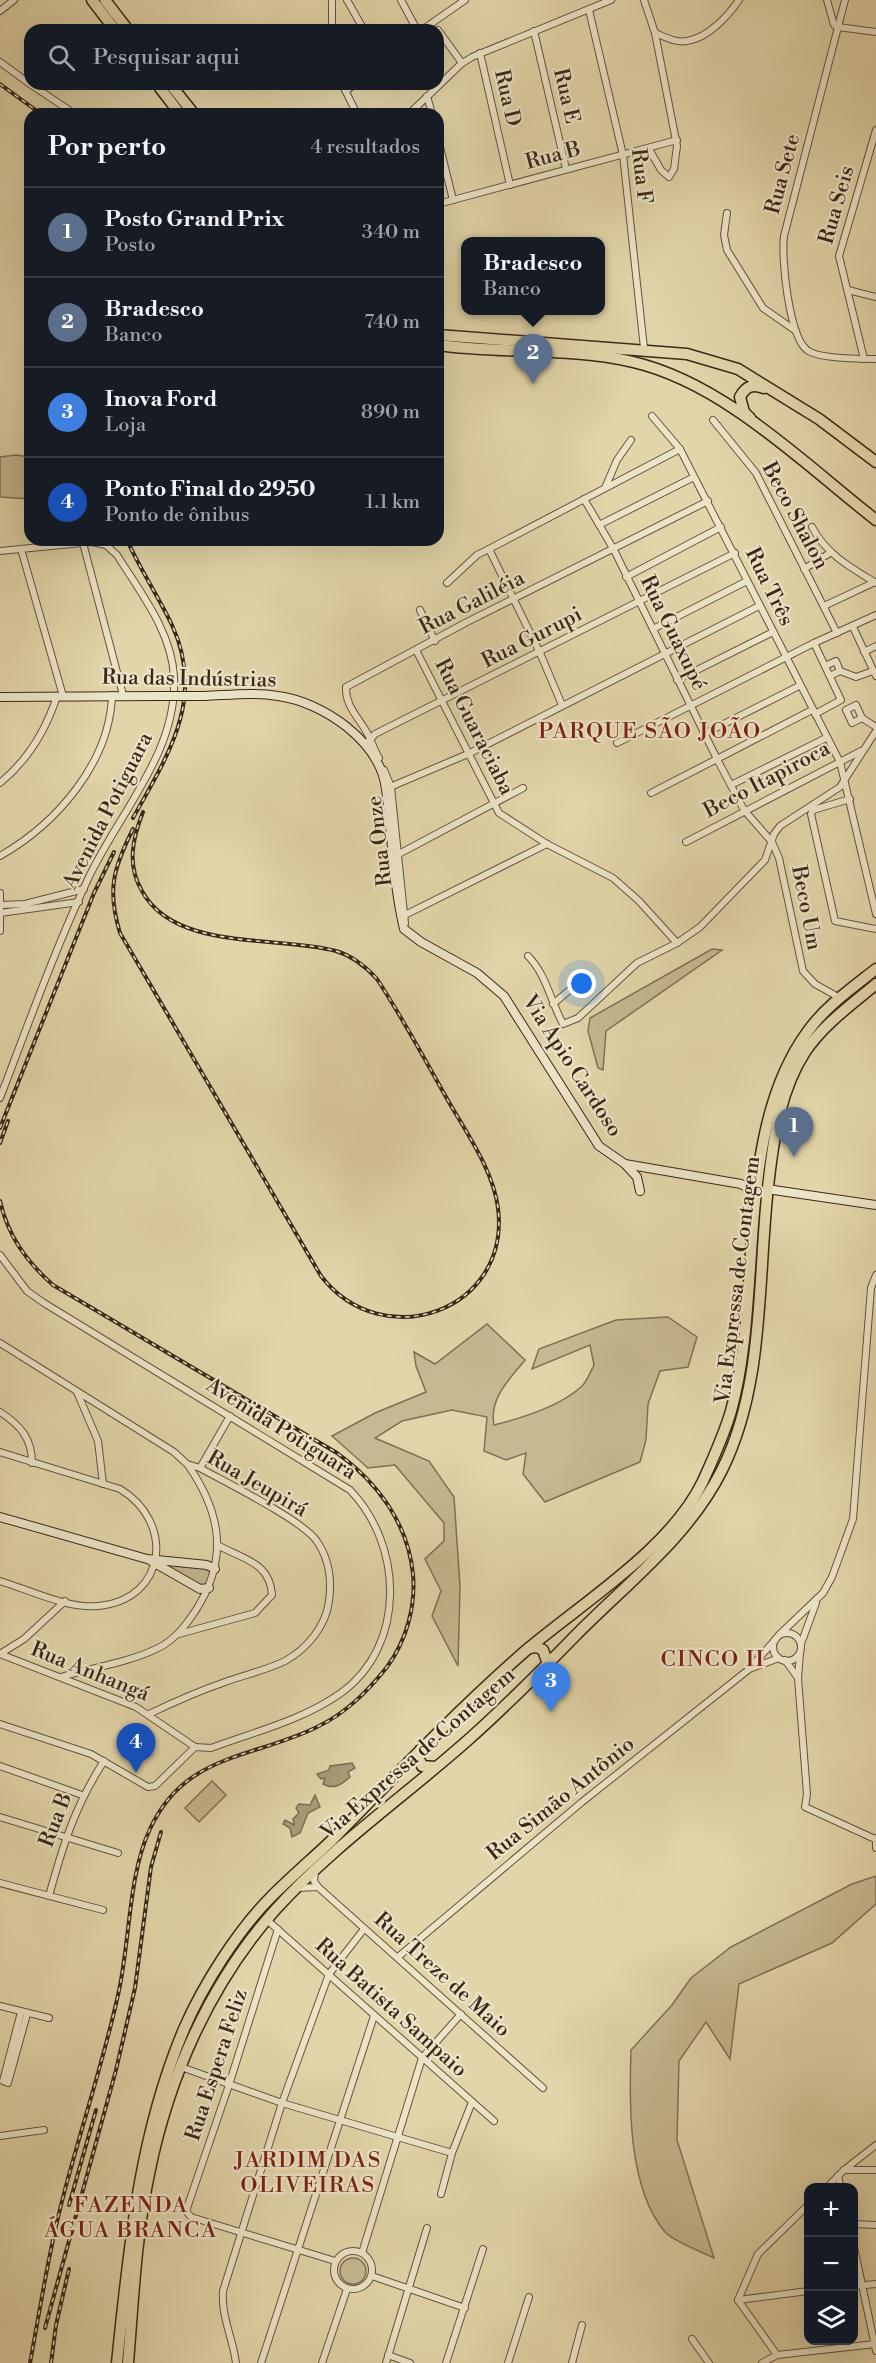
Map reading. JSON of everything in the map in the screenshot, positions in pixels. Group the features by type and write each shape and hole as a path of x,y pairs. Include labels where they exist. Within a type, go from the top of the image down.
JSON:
{"highway":[{"path":"92,0 110,24"},
{"path":"105,0 123,24"},
{"path":"162,90 175,108"},
{"path":"175,90 189,108"},
{"path":"444,336 496,341 644,348 687,354 738,369 819,419 876,462"},
{"path":"444,346 515,353 569,354 630,361 666,371 685,380 760,428 876,520"},
{"path":"760,428 744,412 740,397 747,388 755,385 772,390"},
{"name":"Via Expressa de Contagem","path":"128,2363 148,2175 181,2067 195,2030 234,1962 267,1920 298,1888 468,1740 548,1664 696,1516 724,1466 743,1412 754,1348 763,1192 759,1179 763,1140 774,1094 791,1056 806,1034 843,996 876,969"},
{"name":"Via Expressa de Contagem","path":"117,2363 139,2174 161,2089 186,2025 226,1955 268,1899 330,1841 423,1746 529,1648 651,1548 687,1507 701,1485 732,1408 763,1192 784,1098 802,1057 815,1039 876,984"},
{"path":"529,1648 543,1650 548,1664"},
{"path":"423,1746 418,1756 419,1761 426,1768 435,1767"}],"street":[{"path":"0,11 14,0"},
{"path":"332,0 332,24"},
{"path":"347,0 361,24"},
{"path":"401,0 414,24"},
{"path":"429,24 465,0"},
{"path":"444,80 462,63 480,53 611,0"},
{"path":"644,0 655,33 677,140 674,169 669,177 661,170 649,149"},
{"path":"655,33 687,42 700,37 730,13 739,0"},
{"name":"Rua Sete","path":"845,0 782,251 783,270 796,331 801,343 812,352 876,359"},
{"path":"827,1 834,25 876,32"},
{"name":"Rua F","path":"589,10 623,155 644,348"},
{"name":"Rua E","path":"534,31 566,169"},
{"path":"444,38 462,63"},
{"name":"Rua D","path":"480,53 510,185"},
{"path":"0,62 24,80"},
{"path":"39,90 66,108"},
{"path":"415,108 433,90"},
{"path":"346,91 354,108"},
{"path":"427,96 430,108"},
{"name":"Rua Seis","path":"864,359 840,256 841,244 876,130"},
{"name":"Rua B","path":"444,202 677,140"},
{"path":"444,163 453,200"},
{"name":"Rua Sete","path":"727,213 724,235 727,250 763,308 796,331"},
{"path":"848,290 876,297"},
{"name":"Rua Três","path":"652,416 680,449 692,478 708,501 799,686 840,762 876,914"},
{"name":"Beco Shalon","path":"713,420 756,473 837,633"},
{"path":"605,488 618,460 631,440"},
{"path":"447,583 477,555 680,449"},
{"path":"599,525 692,478"},
{"name":"Rua Guaxupé","path":"584,499 614,550 744,810 772,842"},
{"name":"Rua Galiléia","path":"367,732 356,719 346,694 346,687 708,501"},
{"path":"626,577 721,527"},
{"path":"812,527 819,542 830,554 875,582"},
{"path":"0,551 52,546"},
{"path":"84,546 123,695"},
{"name":"Avenida Potiguara","path":"0,1098 84,889 169,729 173,711 174,677 165,634 109,546"},
{"path":"0,783 13,773 42,734 60,696 21,549"},
{"path":"489,549 540,653 562,705"},
{"name":"Rua Gurupi","path":"368,742 375,734 735,553"},
{"path":"804,569 830,554"},
{"path":"653,629 747,581"},
{"path":"824,606 875,582"},
{"path":"389,788 468,754 759,606"},
{"path":"420,610 435,641"},
{"path":"617,744 814,643 876,615"},
{"path":"830,676 840,671 856,677 875,674 853,627"},
{"path":"677,680 773,632"},
{"path":"814,643 852,723 862,717"},
{"path":"864,652 876,646"},
{"name":"Rua Guaraciaba","path":"416,650 468,754 505,818 547,844 613,878 639,901 677,943"},
{"path":"825,666 836,661 840,671"},
{"path":"704,734 799,686"},
{"name":"Rua das Indústrias","path":"1,695 258,694 280,696 323,711 368,742 389,788 394,856 404,916"},
{"path":"0,856 45,824 82,781 107,733 112,713 112,695"},
{"path":"651,793 841,700"},
{"path":"528,956 540,969 563,1024 578,1018 637,963 677,943 700,927 765,860 780,826 805,808 833,794 865,749 876,729 862,717 856,705 846,710"},
{"path":"351,730 375,734"},
{"path":"367,732 368,742"},
{"path":"731,785 826,738"},
{"name":"Beco Itapiroca","path":"686,842 865,749"},
{"path":"394,856 523,788"},
{"path":"850,799 813,810 811,814 835,921 876,929"},
{"name":"Beco Um","path":"772,842 779,858 803,971 815,984 843,996"},
{"path":"404,916 547,844"},
{"path":"1,905 25,904 84,889"},
{"path":"0,893 0,931"},
{"path":"1,913 79,902"},
{"name":"Via Apio Cardoso","path":"404,916 404,929 492,984 504,996 599,1146 625,1164 741,1184 763,1192"},
{"path":"553,1004 578,983"},
{"path":"625,1164 637,1177 640,1191"},
{"name":"Via Apio Cardoso","path":"741,1184 759,1179"},
{"path":"763,1192 876,1205"},
{"name":"Avenida Potiguara","path":"0,1255 27,1291 44,1303 350,1490 366,1506 386,1546 391,1569 390,1605 382,1637 374,1655 359,1676 341,1693 307,1713 211,1748 195,1747"},
{"name":"Rua Simão Antônio","path":"398,1957 582,1802 748,1670 777,1637 817,1599 832,1577 853,1519 871,1288 876,1275"},
{"name":"Rua Jeupirá","path":"0,1343 174,1452 187,1464 200,1468 299,1525 315,1539 330,1573 328,1609 321,1627 309,1642 284,1661 217,1684 149,1714"},
{"path":"77,1392 98,1441 103,1484"},
{"path":"0,1412 17,1424 28,1437 32,1449 32,1462"},
{"path":"200,1468 230,1416"},
{"path":"0,1452 120,1490 135,1498 145,1510 156,1534 152,1561 142,1584 119,1601 92,1606 65,1601 0,1581"},
{"path":"179,1634 209,1588 219,1546 206,1496 187,1464"},
{"path":"0,1517 152,1561 207,1565 215,1569"},
{"path":"61,1677 134,1658 158,1648 179,1634 255,1613 272,1595 269,1576 261,1568 219,1546"},
{"path":"152,1561 200,1588 209,1588"},
{"name":"Rua Simão Antônio","path":"801,1644 817,1599"},
{"path":"0,1654 24,1639 65,1601"},
{"path":"798,1678 773,1647 777,1637 792,1634 801,1644 798,1678 807,1794 805,1807 876,1838 876,1848"},
{"path":"782,1659 793,1659 800,1653"},
{"name":"Rua Anhangá","path":"0,1654 149,1714 195,1747"},
{"name":"Rua Simão Antônio","path":"748,1670 782,1659"},
{"path":"0,1724 91,1754 148,1787 155,1786 195,1747"},
{"name":"Rua B","path":"49,1896 65,1835 82,1795 104,1761"},
{"path":"0,1766 82,1795"},
{"path":"0,1817 118,1853"},
{"path":"315,1872 314,1881 318,1887"},
{"path":"0,1883 103,1910"},
{"path":"298,1888 318,1887"},
{"name":"Rua Treze de Maio","path":"318,1887 543,2088"},
{"name":"Rua Batista Sampaio","path":"267,1920 494,2121"},
{"name":"Rua Espera Feliz","path":"243,2235 191,2217 186,2211 230,2085 278,1929"},
{"path":"236,2363 234,2343 222,2304 223,2292 243,2235 282,2103 329,1974 364,1929"},
{"path":"0,2006 49,2018"},
{"path":"24,2013 8,2083 3,2082 24,2013"},
{"path":"362,2253 422,2058 461,2014"},
{"path":"261,2363 374,2016"},
{"path":"181,2067 282,2103 452,2154"},
{"path":"441,2194 452,2154 472,2102"},
{"path":"0,2136 44,2130"},
{"path":"830,2183 843,2170 876,2145"},
{"path":"843,2170 876,2170"},
{"path":"838,2176 840,2183"},
{"path":"738,2300 758,2254 804,2209"},
{"path":"858,2224 876,2225"},
{"path":"386,2363 427,2228"},
{"path":"243,2235 335,2261"},
{"path":"446,2363 483,2249"},
{"path":"347,2289 335,2278 335,2261 344,2253 362,2253"},
{"path":"347,2289 365,2286 372,2276 370,2263 362,2253"},
{"path":"372,2276 465,2308"},
{"path":"858,2285 876,2284"},
{"path":"762,2363 777,2355 875,2348 858,2288"},
{"path":"322,2363 347,2289"},
{"path":"738,2300 804,2292"},
{"path":"508,2363 528,2298"},
{"path":"738,2300 777,2355"},
{"path":"572,2363 582,2325"},
{"path":"692,2339 709,2363"},
{"path":"388,2355 410,2363"}],"shaded area":[{"path":"24,456 24,499 0,497 0,457"},
{"path":"712,949 722,950 606,1031 603,1070 598,1068 588,1031 590,1018"},
{"path":"668,1317 697,1337 688,1367 660,1371 648,1404 646,1440 640,1462 545,1502 523,1474 526,1453 506,1460 484,1451 487,1417 452,1410 402,1421 375,1438 429,1461 454,1497 460,1586 458,1666 432,1616 441,1591 425,1559 444,1541 444,1523 395,1465 368,1468 332,1436 375,1413 426,1392 416,1366 414,1352 435,1364 487,1324 525,1360 497,1398 493,1415 494,1425 529,1415 563,1400 582,1386 594,1365 590,1345 532,1369 539,1349 616,1320"},
{"path":"158,1562 214,1570 209,1587 201,1587"},
{"path":"352,1763 355,1768 348,1772 350,1777 337,1786 331,1787 323,1784 325,1778 321,1779 317,1774 329,1770 330,1766"},
{"path":"212,1781 226,1795 199,1822 185,1808"},
{"path":"315,1795 320,1807 308,1813 300,1833 292,1837 290,1828 283,1824 285,1820 294,1825 293,1819 299,1813 296,1808 299,1804 310,1805"},
{"path":"876,1876 876,1904 832,1943 739,1984 730,2059 706,2022 679,2061 677,2140 714,2258 681,2243 665,2232 653,2214 637,2170 631,2120 631,2050 672,2005 691,1978 731,1947 852,1884"},
{"path":"353,2258 362,2262 366,2271 362,2280 353,2284 344,2280 340,2271 344,2262"}],"railway":[{"path":"0,84 33,108"},
{"path":"130,546 172,625 182,652 185,678 184,702 170,749 133,818"},
{"path":"133,829 121,856 114,880 114,904 120,933 321,1276 347,1300 377,1314 408,1317 438,1311 464,1296 485,1273 497,1244 498,1208 495,1193 477,1151 377,979 358,962 336,951 203,933 178,924 157,910 142,891 134,872 134,842 143,812"},
{"path":"0,1128 94,893 114,852"},
{"path":"0,1143 8,1121"},
{"path":"0,1201 3,1214 19,1247 34,1267 53,1285 352,1464 377,1491 397,1521 410,1555 414,1586 411,1611 400,1646 387,1667 355,1701 317,1727 245,1753 201,1772 182,1786 165,1804 150,1829 137,1867 118,1995 60,2208 30,2363"},
{"path":"45,2328 116,2070 135,1988 151,1867 161,1832"},
{"path":"69,2205 96,2110"},
{"path":"51,2363 56,2325 69,2269"}],"place":[{"name":"Bradesco","path":"533,384"},
{"name":"Posto Grand Prix","path":"794,1157"},
{"name":"Inova Ford","path":"551,1712"},
{"name":"Ponto Final do 2950","path":"136,1773"}],"district":[{"name":"PARQUE SÃO JOÃO","path":"650,731"},
{"name":"CINCO II","path":"713,1659"},
{"name":"JARDIM DAS OLIVEIRAS","path":"308,2172"},
{"name":"FAZENDA ÁGUA BRANCA","path":"131,2218"}]}
